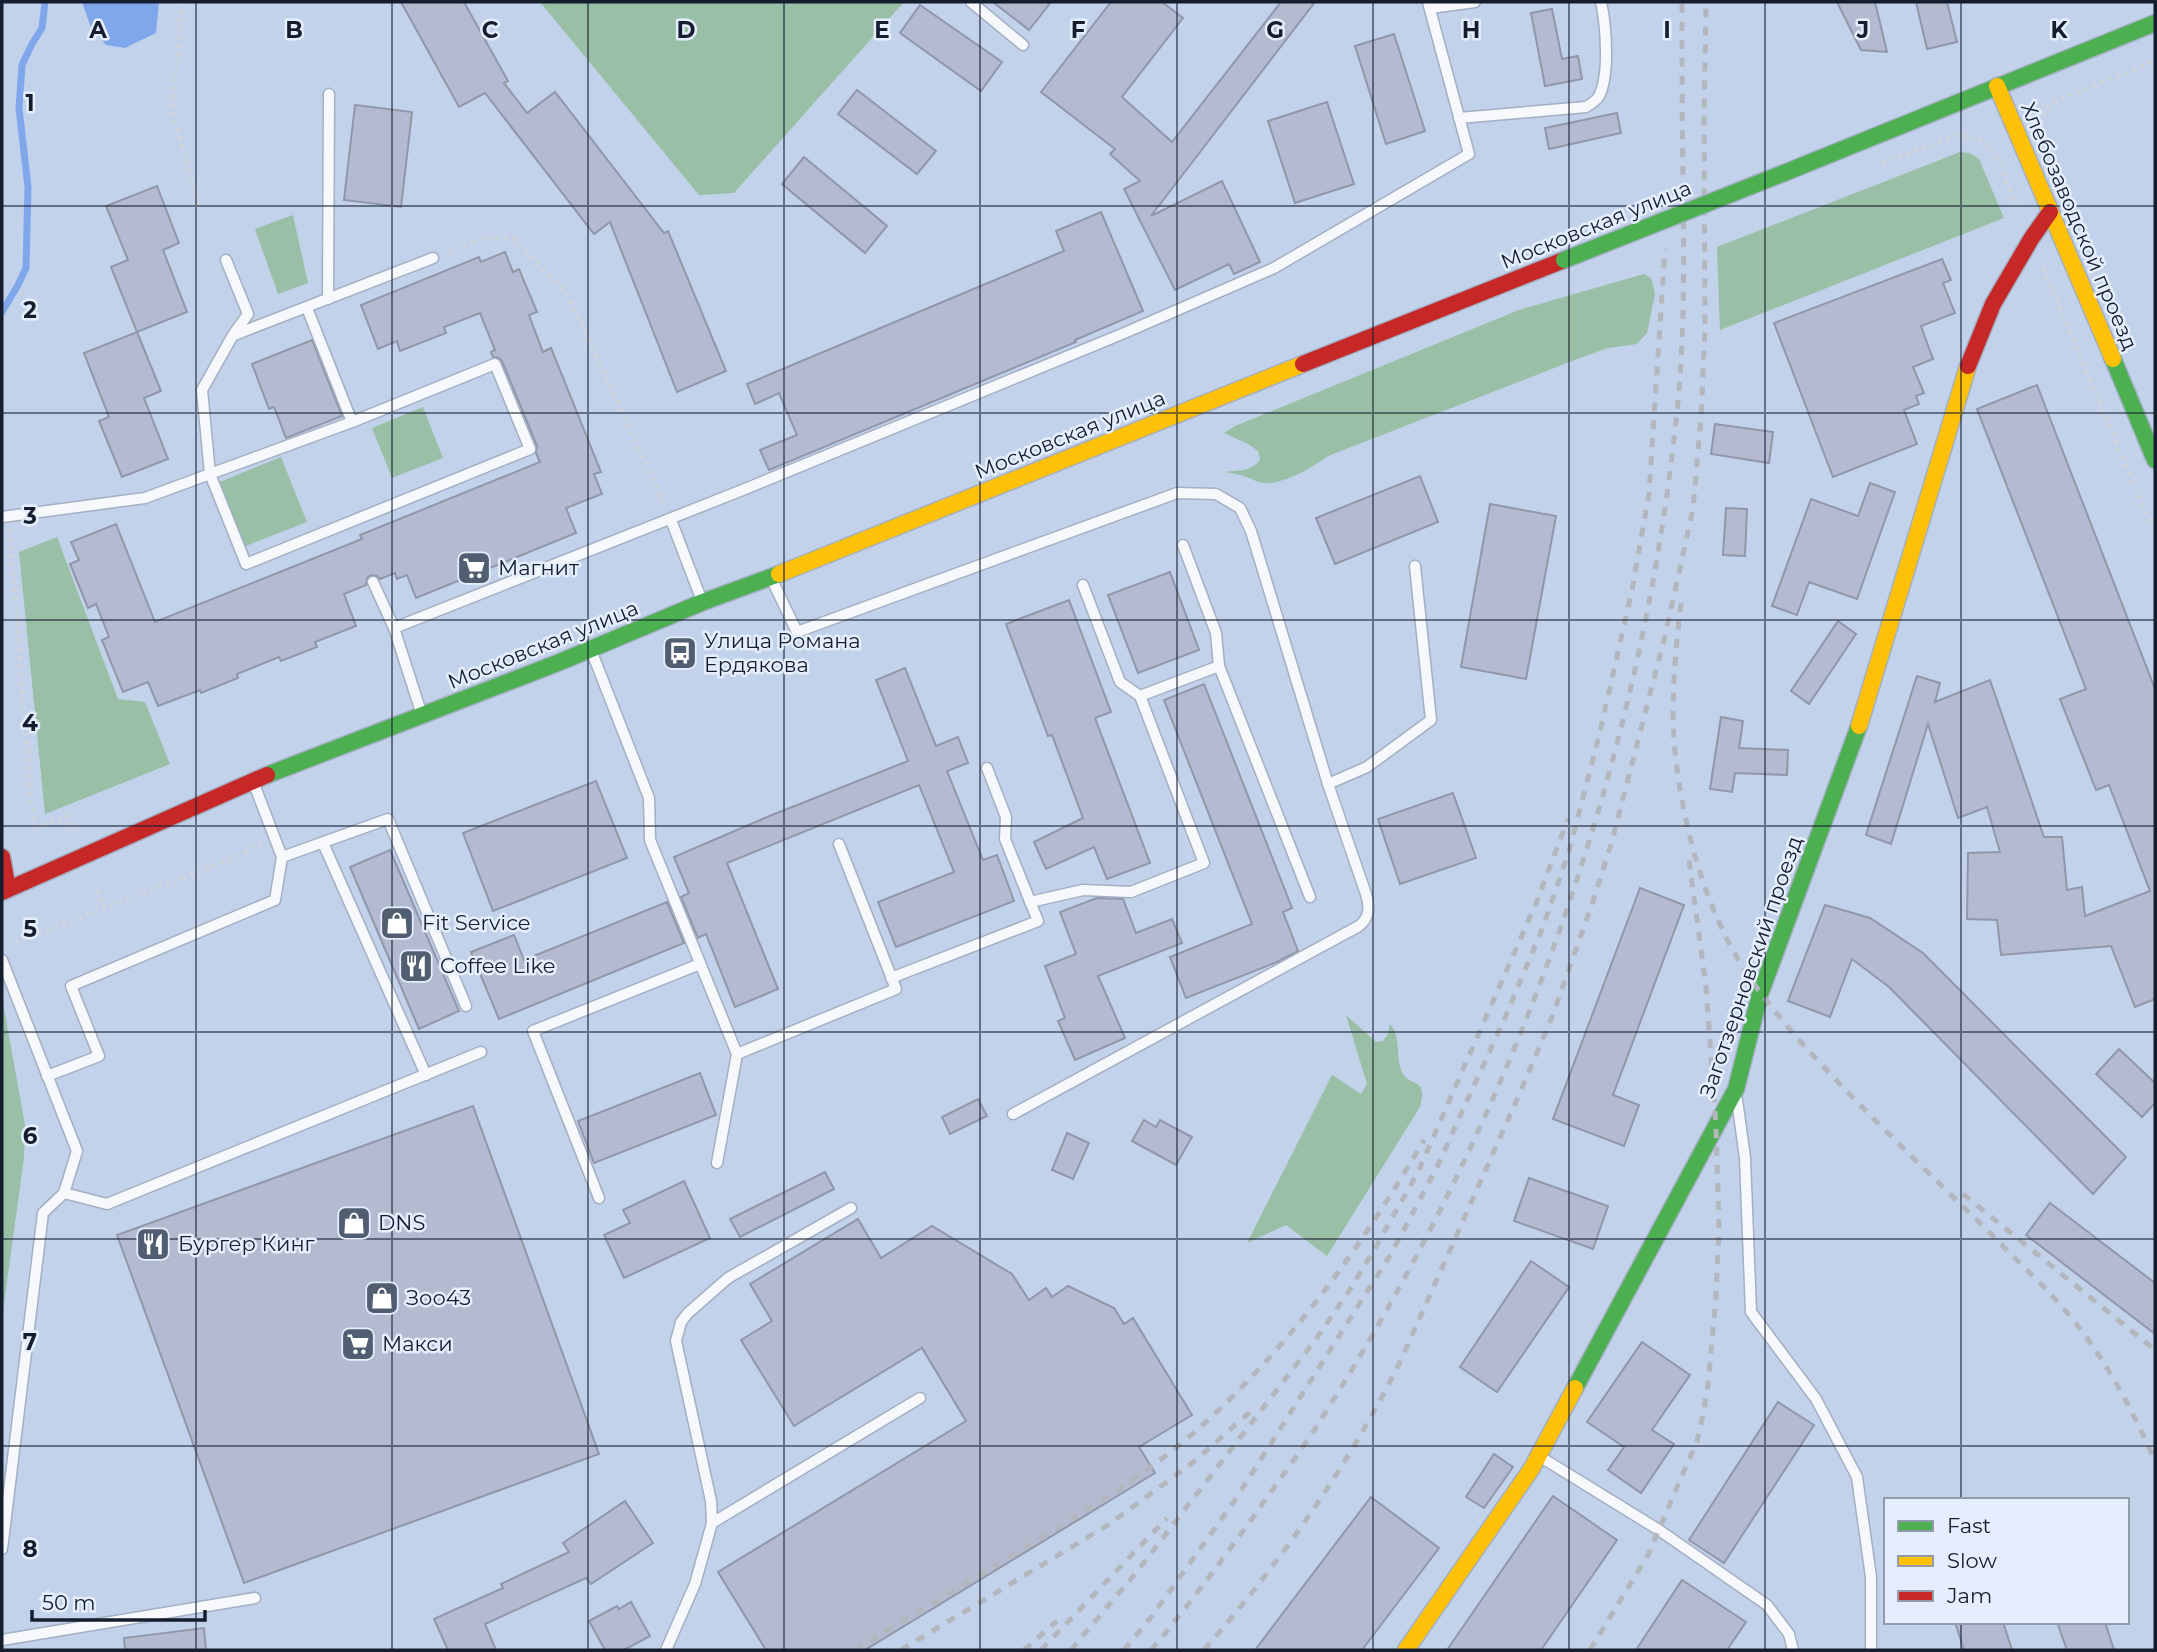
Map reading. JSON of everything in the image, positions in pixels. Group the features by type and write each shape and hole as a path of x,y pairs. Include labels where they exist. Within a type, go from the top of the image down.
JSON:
{"main road":[{"name":"Московская улица","path":"5,890 252,781 591,650 703,602 2155,23"},
{"name":"Хлебозаводской проезд","path":"1997,86 2155,460"},
{"name":"Заготзерновский проезд","path":"1406,1650 1423,1629 1539,1455 1736,1089 1760,994 1867,704 1967,369 1993,304 2050,212"},
{"path":"2,857 5,890"}],"lane":[{"path":"971,2 1023,45"},
{"path":"394,628 671,520 1275,268 1469,154 1429,5 1475,2"},
{"path":"1459,118 1586,107 1594,102 1602,86 1606,58 1601,2"},
{"path":"328,299 329,94"},
{"path":"233,335 433,258"},
{"path":"5,516 145,498 210,474 352,422 495,364 530,449 246,564 210,474 202,390 248,314 226,260"},
{"path":"307,308 352,422"},
{"path":"770,577 797,632 1177,493 1216,494 1240,508 1251,531 1328,784 1366,894 1369,906 1365,921 1013,1114"},
{"path":"671,520 703,602"},
{"path":"1183,545 1216,633 1219,666 1310,897"},
{"path":"1328,784 1367,767 1431,720 1415,566"},
{"path":"373,582 394,628 422,716"},
{"path":"1030,902 1083,890 1131,892 1203,863 1140,696 1121,682 1083,585"},
{"path":"591,650 649,799 650,840 737,1054 717,1163"},
{"path":"1140,696 1219,666"},
{"path":"891,978 1038,921 1006,839 1006,817 987,768"},
{"path":"47,1076 99,1056 71,986 275,900 282,858 252,781"},
{"path":"282,858 388,819 466,1006"},
{"path":"323,843 426,1075"},
{"path":"737,1054 896,989 839,844"},
{"path":"2,960 78,1151 64,1193 43,1213 2,1549"},
{"path":"599,1198 533,1031 700,964"},
{"path":"64,1193 107,1204 481,1052"},
{"path":"1736,1089 1745,1158 1751,1312 1816,1399 1857,1477 1871,1577 1871,1650"},
{"path":"666,1650 695,1584 712,1523 710,1501 676,1341 681,1322 696,1305 728,1278 851,1208"},
{"path":"712,1523 920,1398"},
{"path":"1539,1455 1659,1530 1767,1605 1789,1634 1793,1650"},
{"path":"2,1640 255,1598"}],"path":[{"path":"183,2 172,110 200,210"},
{"path":"2054,102 2155,61"},
{"path":"433,258 483,238 514,239 563,289 671,520"},
{"path":"5,516 35,827 68,816"},
{"path":"2,947 235,858 274,836"},
{"path":"97,890 105,908"}],"green space":[{"path":"540,2 904,2 734,193 699,195"},
{"path":"1960,152 1970,153 1979,159 2004,218 1720,330 1717,247"},
{"path":"293,215 308,283 278,294 255,229"},
{"path":"1644,274 1651,278 1655,294 1647,333 1637,344 1608,348 1580,358 1328,456 1306,470 1279,481 1262,483 1224,472 1248,469 1260,460 1258,451 1224,433 1235,426 1519,310"},
{"path":"423,407 443,458 392,478 372,428"},
{"path":"281,457 307,522 243,547 217,483"},
{"path":"57,537 118,699 145,702 170,764 45,814 19,552"},
{"path":"3,1003 25,1125 24,1158 2,1318"},
{"path":"1346,1015 1376,1042 1383,1041 1390,1024 1396,1035 1402,1072 1422,1090 1420,1107 1327,1256 1286,1225 1247,1243 1332,1075 1361,1094 1367,1084"}],"water":[{"path":"82,2 159,2 156,33 125,48 106,45 91,28"}],"building":[{"path":"401,2 464,2 508,81 504,83 527,113 555,92 664,233 668,231 726,371 677,392 610,222 594,234 485,93 459,107"},
{"path":"993,2 1051,2 1029,30"},
{"path":"1111,2 1162,2 1183,18 1122,97 1172,142 1281,2 1315,2 1151,216 1222,181 1260,262 1234,274 1229,264 1175,290 1124,189 1140,181 1110,154 1115,149 1041,92"},
{"path":"1837,2 1875,2 1887,52 1861,50"},
{"path":"1916,2 1947,2 1957,42 1927,49"},
{"path":"920,5 1002,62 981,91 900,33"},
{"path":"1552,9 1562,59 1578,56 1582,79 1545,86 1531,13"},
{"path":"1394,34 1425,131 1386,144 1355,46"},
{"path":"857,90 936,151 917,174 838,114"},
{"path":"1327,102 1354,184 1295,203 1268,121"},
{"path":"355,105 412,112 401,207 344,200"},
{"path":"1617,113 1621,133 1549,149 1545,128"},
{"path":"804,157 887,226 865,253 782,184"},
{"path":"157,186 179,243 163,250 187,312 137,332 111,267 128,260 106,206"},
{"path":"1101,212 1143,311 1075,340 1076,342 769,470 760,450 797,435 779,393 755,404 747,384 1064,251 1056,231"},
{"path":"505,252 513,272 519,269 537,312 529,315 543,352 551,348 601,472 594,474 602,494 566,508 576,533 416,598 407,575 397,579 395,573 380,579 371,575 367,578 366,585 344,594 356,626 315,642 317,647 281,661 279,657 237,674 238,678 201,693 200,690 158,706 148,682 123,692 102,640 109,637 96,604 88,608 70,564 79,560 71,542 116,524 155,622 362,539 360,535 540,462 536,453 537,446 502,361 493,357 491,352 495,350 480,313 444,327 446,333 400,351 397,341 378,349 361,305 479,257 481,262"},
{"path":"1942,259 1951,280 1943,283 1955,313 1921,326 1933,359 1913,367 1924,393 1916,396 1919,404 1904,410 1917,444 1833,477 1774,323"},
{"path":"137,332 161,391 144,398 168,459 122,477 99,421 109,417 84,353"},
{"path":"312,340 342,416 286,438 274,407 269,409 252,364"},
{"path":"2037,385 2155,689 2155,999 2135,1007 2111,946 2001,955 1997,920 1967,919 1968,853 2000,852 1987,807 1958,818 1928,724 1891,844 1866,835 1917,676 1940,683 1935,702 1990,680 2044,837 2062,837 2067,890 2082,887 2085,916 2150,891 2109,785 2096,790 2060,699 2086,689 1977,409"},
{"path":"1715,424 1773,432 1769,463 1711,454"},
{"path":"1420,476 1438,522 1335,564 1316,518"},
{"path":"1870,483 1895,492 1857,599 1809,582 1797,615 1772,606 1811,499 1858,516"},
{"path":"1490,504 1556,516 1526,679 1461,667"},
{"path":"1726,508 1747,509 1745,556 1723,555"},
{"path":"1170,572 1199,650 1138,673 1108,595"},
{"path":"1069,600 1111,712 1095,718 1150,863 1107,879 1094,847 1046,869 1034,842 1083,818 1052,735 1048,736 1006,624"},
{"path":"1838,621 1856,634 1809,704 1791,691"},
{"path":"905,668 936,746 958,737 968,763 947,771 983,860 997,855 1014,901 896,947 878,902 954,872 919,785 727,863 778,989 735,1007 706,934 698,938 681,897 689,893 674,857 908,761 876,680"},
{"path":"1204,684 1292,908 1283,912 1298,951 1186,998 1170,957 1252,924 1164,700"},
{"path":"1721,717 1743,721 1739,748 1788,750 1787,775 1735,773 1732,792 1710,789"},
{"path":"596,781 627,858 493,911 463,833"},
{"path":"1453,793 1476,858 1400,884 1378,819"},
{"path":"390,850 459,1011 419,1029 350,867"},
{"path":"1640,888 1684,905 1613,1095 1639,1105 1624,1146 1553,1119"},
{"path":"1097,898 1123,899 1136,933 1172,919 1182,943 1098,976 1125,1038 1075,1060 1058,1021 1065,1018 1045,966 1076,954 1060,912"},
{"path":"667,902 684,943 499,1019 471,952 514,935 524,960"},
{"path":"1825,905 1870,918 1923,953 2126,1157 2093,1194 1889,987 1852,959 1830,1017 1788,1001"},
{"path":"2119,1049 2155,1083 2155,1103 2142,1117 2096,1074"},
{"path":"700,1073 716,1115 594,1163 578,1121"},
{"path":"978,1099 987,1116 950,1134 942,1117"},
{"name":"Макси","path":"473,1106 599,1454 244,1583 117,1235"},
{"path":"1144,1120 1156,1127 1160,1120 1192,1137 1176,1165 1132,1141"},
{"path":"1067,1133 1089,1143 1073,1179 1052,1170"},
{"path":"825,1172 834,1189 740,1237 730,1219"},
{"path":"1529,1178 1608,1206 1593,1249 1514,1221"},
{"path":"684,1181 710,1238 624,1278 604,1235 630,1223 623,1210"},
{"path":"2050,1203 2155,1283 2155,1334 2026,1235"},
{"path":"858,1219 881,1258 932,1226 1012,1274 1029,1300 1046,1288 1052,1297 1068,1286 1114,1308 1124,1324 1133,1318 1192,1415 1139,1447 1155,1473 865,1650 766,1650 718,1572 966,1421 922,1348 794,1426 741,1340 772,1321 750,1284"},
{"path":"1531,1261 1569,1287 1497,1392 1460,1367"},
{"path":"1642,1342 1690,1375 1652,1430 1674,1444 1641,1493 1608,1470 1624,1447 1587,1422"},
{"path":"1778,1402 1814,1425 1724,1563 1689,1540"},
{"path":"1494,1454 1513,1467 1484,1508 1466,1497"},
{"path":"1553,1496 1617,1540 1541,1650 1447,1650"},
{"path":"1371,1497 1439,1548 1362,1650 1255,1650"},
{"path":"625,1501 653,1543 591,1584 586,1578 485,1624 496,1650 448,1650 434,1619 503,1588 501,1584 569,1552 563,1543"},
{"path":"1682,1580 1746,1622 1727,1650 1636,1650"},
{"path":"631,1602 650,1636 624,1650 605,1650 589,1621 617,1606 619,1609"},
{"path":"1956,1624 2004,1624 2012,1650 1964,1650"},
{"path":"2058,1624 2106,1624 2114,1650 2067,1650"},
{"path":"204,1628 206,1650 125,1650 124,1638"}],"waterway":[{"path":"2,312 26,268 28,187 19,108 22,65 42,28 45,2"}],"railway":[{"path":"1151,1650 1217,1567 1304,1445 1389,1307 1451,1188 1507,1066 1556,941 1597,814 1632,684 1658,553 1676,421 1681,361 1684,240 1682,2"},
{"path":"1204,1650 1260,1582 1312,1511 1359,1437 1401,1360 1552,1017 1612,841 1665,636 1693,509 1705,328 1706,2"},
{"path":"1124,1650 1152,1616 1235,1500 1391,1254 1437,1167 1543,927 1569,851 1599,736 1632,590 1649,494 1665,249"},
{"path":"1681,603 1673,706 1680,789 1697,863 1724,933 1744,969 1768,1002 1821,1064 2070,1316 2117,1386 2155,1461"},
{"path":"1071,1650 1139,1569 1316,1339 1374,1250 1418,1172 1537,901 1568,819"},
{"path":"1590,1650 1648,1555 1697,1441 1708,1385 1719,1227 1716,1126 1706,987 1689,860"},
{"path":"854,1650 1113,1493 1150,1468 1207,1421 1278,1348 1310,1309 1370,1226 1424,1140"},
{"path":"1963,1194 2155,1350"},
{"path":"901,1650 1108,1525 1191,1464 1250,1412"},
{"path":"1041,1650 1167,1518"},
{"path":"1024,1650 1057,1621"}],"traffic: fast":[{"path":"1784,173 2155,23"},
{"path":"1564,260 1784,173"},
{"path":"2113,359 2155,460"},
{"path":"267,775 779,574"},
{"path":"1575,1388 1736,1089 1760,994 1859,726"}],"traffic: slow":[{"path":"1997,86 2113,359"},
{"path":"779,574 1303,364"},
{"path":"1859,726 1968,366"},
{"path":"1406,1650 1532,1468 1575,1388"}],"traffic: jam":[{"path":"1968,366 1993,304 2050,212"},
{"path":"1303,364 1564,260"},
{"path":"2,892 267,775"},
{"path":"2,857 8,889"}],"place":[{"name":"Магнит","path":"474,568"},
{"name":"Улица Романа Ердякова","path":"680,653"},
{"name":"Fit Service","path":"397,923"},
{"name":"Coffee Like","path":"416,966"},
{"name":"DNS","path":"354,1223"},
{"name":"Бургер Кинг","path":"153,1244"},
{"name":"Зоо43","path":"382,1298"},
{"name":"Макси","path":"358,1344"}]}
